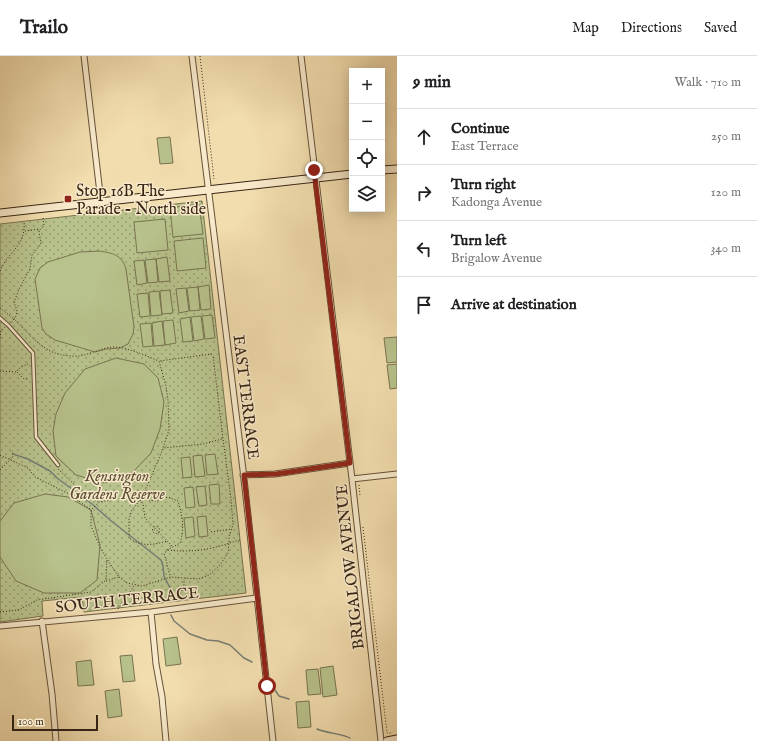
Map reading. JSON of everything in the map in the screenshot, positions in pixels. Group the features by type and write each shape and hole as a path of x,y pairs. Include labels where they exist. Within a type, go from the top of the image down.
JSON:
{"main road":[{"path":"385,170 397,169"},
{"path":"0,213 349,174"},
{"path":"387,741 397,739"}],"street":[{"path":"84,56 101,202"},
{"name":"EAST TERRACE","path":"192,56 244,475 273,741"},
{"name":"BRIGALOW AVENUE","path":"301,56 352,478 381,741"},
{"path":"244,475 276,474 350,463"},
{"path":"352,478 397,474"},
{"name":"SOUTH TERRACE","path":"0,626 151,612 257,598"},
{"path":"151,612 166,741"},
{"path":"42,621 52,694 56,741"}],"lane":[{"path":"0,318 33,353 36,437 58,465"}],"path":[{"path":"200,56 214,179"},
{"path":"24,231 40,229 44,226 43,218"},
{"path":"0,271 22,240 24,220"},
{"path":"14,319 17,311 14,302 30,269 32,255 41,244 40,229"},
{"path":"0,308 41,344 55,353 77,356 97,350 116,347 142,354 159,361 212,355 231,499 233,525 228,536 228,553 220,566 209,575 198,579 171,577 142,586 127,583 119,577 100,547 91,526 91,510 99,502 128,497 140,500 148,499 155,501 168,497 178,501 183,534 180,543 163,553 167,560 167,569 171,577"},
{"path":"159,361 166,386 169,430 148,484 140,500 132,510 129,519 129,538 137,543 145,544 154,544 167,541"},
{"path":"16,372 21,366 30,364"},
{"path":"0,371 16,372 24,379 29,379"},
{"path":"163,448 202,444 222,439"},
{"path":"12,451 13,457 17,462"},
{"path":"0,455 10,461 17,462 28,468 34,477 69,494 91,510"},
{"path":"0,470 13,457"},
{"path":"57,469 82,492 99,502"},
{"path":"358,484 360,501"},
{"path":"140,500 143,504 145,518 173,547"},
{"path":"154,527 154,532 156,534 159,532"},
{"path":"154,527 159,527 159,532"},
{"path":"363,527 387,733 397,732"},
{"path":"211,532 232,529"},
{"path":"168,550 186,551 216,548 229,542 240,540"},
{"path":"105,581 107,559"},
{"path":"0,612 19,610 37,600 91,592 105,581 119,577"},
{"path":"174,609 184,585 184,579"},
{"path":"113,615 135,585"}],"green space":[{"path":"170,137 173,163 160,164 157,138"},
{"name":"Kensington Gardens Reserve","path":"202,201 246,593 84,612 82,597 42,601 43,616 0,622 0,224"},
{"path":"199,204 203,234 173,237 170,208"},
{"path":"165,219 168,250 137,253 134,222"},
{"path":"203,238 206,268 177,271 174,241"},
{"path":"99,251 116,256 124,264 134,327 133,334 128,344 120,348 106,349 95,352 55,340 46,334 42,328 35,279 40,268 48,262 80,252"},
{"path":"167,257 170,281 159,282 156,259"},
{"path":"156,259 158,282 148,283 145,260"},
{"path":"144,260 147,283 137,285 134,261"},
{"path":"209,285 211,309 201,310 198,287"},
{"path":"198,287 200,310 190,311 187,288"},
{"path":"186,288 189,311 179,313 176,289"},
{"path":"170,290 173,313 162,314 160,291"},
{"path":"159,291 162,315 151,316 149,292"},
{"path":"148,293 150,316 140,317 137,294"},
{"path":"212,315 215,338 205,339 202,316"},
{"path":"201,316 204,339 194,341 191,317"},
{"path":"190,317 193,341 183,342 180,319"},
{"path":"173,320 176,343 165,345 163,321"},
{"path":"162,321 165,345 154,346 152,323"},
{"path":"151,323 153,346 143,347 140,324"},
{"path":"397,337 397,362 387,363 384,338"},
{"path":"116,358 144,364 158,378 164,402 160,429 151,453 132,473 104,483 76,475 56,456 53,431 56,414 65,393 85,369"},
{"path":"397,364 397,388 390,389 387,365"},
{"path":"215,454 218,474 207,475 205,455"},
{"path":"202,455 205,476 195,477 193,456"},
{"path":"190,457 192,477 183,478 181,458"},
{"path":"219,484 220,504 211,504 209,485"},
{"path":"205,486 207,505 199,506 196,487"},
{"path":"193,487 195,507 186,508 184,488"},
{"path":"45,494 68,497 91,510 100,545 97,580 80,593 44,593 16,581 0,557 0,521 14,503"},
{"path":"206,516 208,536 199,537 197,517"},
{"path":"193,517 195,536 186,538 184,518"},
{"path":"177,637 181,664 166,666 163,639"},
{"path":"132,655 135,681 123,682 120,656"},
{"path":"91,660 94,685 78,686 76,662"},
{"path":"333,666 337,695 323,697 320,668"},
{"path":"318,669 321,694 308,695 306,670"},
{"path":"119,689 122,716 108,718 105,691"},
{"path":"309,701 311,727 298,728 296,702"}],"waterway":[{"path":"13,454 28,459 50,471 161,560 164,576 170,588 170,598"},
{"path":"171,615 174,621 190,634 207,640 218,641 230,645 244,658 252,662"},
{"path":"275,690 279,696 289,699"},
{"path":"317,729 350,738"}],"place":[{"name":"Stop 16B The Parade - North side","path":"68,199"}],"route":[{"path":"267,686 244,475 276,474 350,463 314,170"}]}
